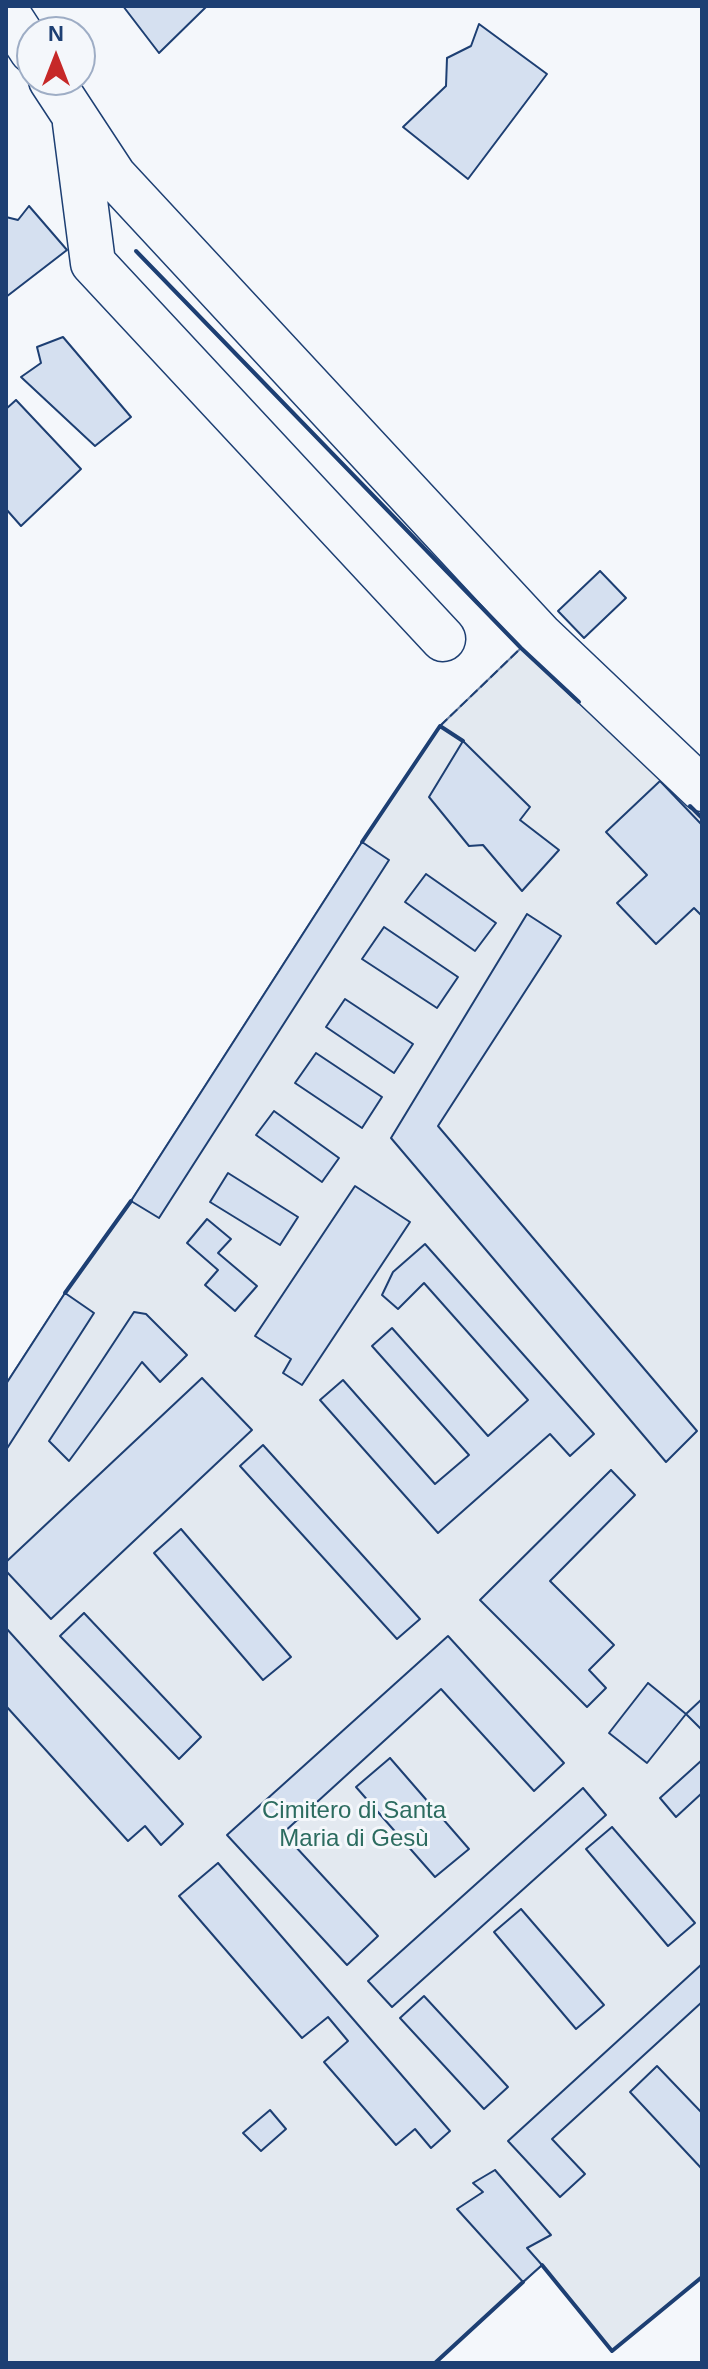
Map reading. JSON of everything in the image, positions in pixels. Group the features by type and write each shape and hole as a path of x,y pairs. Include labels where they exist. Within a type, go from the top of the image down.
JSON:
{"street":[{"path":"61,96 114,176 540,635 702,789"},
{"path":"75,117 93,263 443,639"}],"green space":[{"name":"Cimitero di Santa Maria di Gesù","path":"521,648 702,818 702,2277 612,2351 542,2265 435,2363 6,2363 6,1384 65,1293 131,1201 440,726"}],"building":[{"path":"123,6 207,6 159,53"},
{"path":"479,24 547,74 468,179 403,127 446,86 447,58 471,46"},
{"path":"29,206 67,250 6,297 6,217 18,220"},
{"path":"63,337 131,417 95,446 21,377 41,363 37,347"},
{"path":"16,400 81,469 21,526 6,509 6,409"},
{"path":"600,571 626,598 584,638 558,611"},
{"path":"463,741 530,807 520,820 559,850 522,891 483,845 469,846 429,797"},
{"path":"660,781 702,825 702,916 694,908 656,944 617,903 647,875 606,832"},
{"path":"362,842 389,860 159,1218 131,1201"},
{"path":"426,874 496,923 475,951 405,902"},
{"path":"527,914 561,936 438,1126 697,1431 666,1462 391,1138"},
{"path":"384,927 458,977 437,1008 362,959"},
{"path":"345,999 413,1044 394,1073 326,1027"},
{"path":"316,1053 382,1097 362,1128 295,1083"},
{"path":"274,1111 339,1158 322,1182 256,1135"},
{"path":"228,1173 298,1217 280,1245 210,1202"},
{"path":"355,1186 410,1222 302,1385 283,1373 291,1359 255,1336"},
{"path":"207,1219 231,1239 218,1253 257,1286 235,1311 205,1285 218,1270 187,1243"},
{"path":"425,1244 594,1434 570,1456 550,1434 438,1533 320,1400 343,1380 435,1484 469,1455 372,1346 392,1328 488,1436 528,1400 424,1283 398,1309 382,1295 393,1272"},
{"path":"65,1293 94,1313 6,1450 6,1384"},
{"path":"134,1312 146,1314 187,1355 160,1382 142,1362 69,1461 49,1441"},
{"path":"202,1378 252,1430 51,1619 6,1571 6,1562"},
{"path":"263,1445 420,1619 397,1639 240,1466"},
{"path":"611,1470 635,1495 550,1581 614,1645 589,1670 606,1688 587,1707 480,1600"},
{"path":"181,1529 291,1657 263,1680 154,1553"},
{"path":"84,1613 201,1737 179,1759 60,1636"},
{"path":"6,1628 183,1824 161,1845 145,1826 128,1841 6,1706"},
{"path":"448,1636 564,1763 534,1791 441,1689 283,1833 378,1936 347,1965 227,1835"},
{"path":"648,1683 686,1714 647,1763 609,1733"},
{"path":"702,1699 702,1730 686,1714"},
{"path":"390,1758 469,1849 435,1877 356,1787"},
{"path":"702,1760 702,1793 676,1817 660,1798"},
{"path":"583,1788 606,1815 392,2007 368,1981"},
{"path":"612,1827 695,1923 668,1946 586,1849"},
{"path":"218,1863 450,2131 431,2148 415,2129 396,2145 324,2062 348,2041 328,2017 302,2038 179,1896"},
{"path":"521,1909 604,2005 576,2029 494,1932"},
{"path":"702,1964 702,2002 552,2139 585,2174 560,2197 508,2141"},
{"path":"424,1996 508,2087 484,2109 400,2018"},
{"path":"657,2066 702,2113 702,2169 630,2092"},
{"path":"270,2110 286,2129 261,2151 243,2133"},
{"path":"495,2170 551,2235 527,2248 542,2265 523,2282 457,2209 483,2192 473,2183"}],"fence":[{"path":"440,726 521,648"}],"wall":[{"path":"136,251 521,648 579,702"},
{"path":"362,842 440,726 463,741"},
{"path":"690,806 702,818"},
{"path":"65,1293 131,1201"},
{"path":"542,2265 612,2351 702,2277"},
{"path":"435,2363 523,2282"}]}
